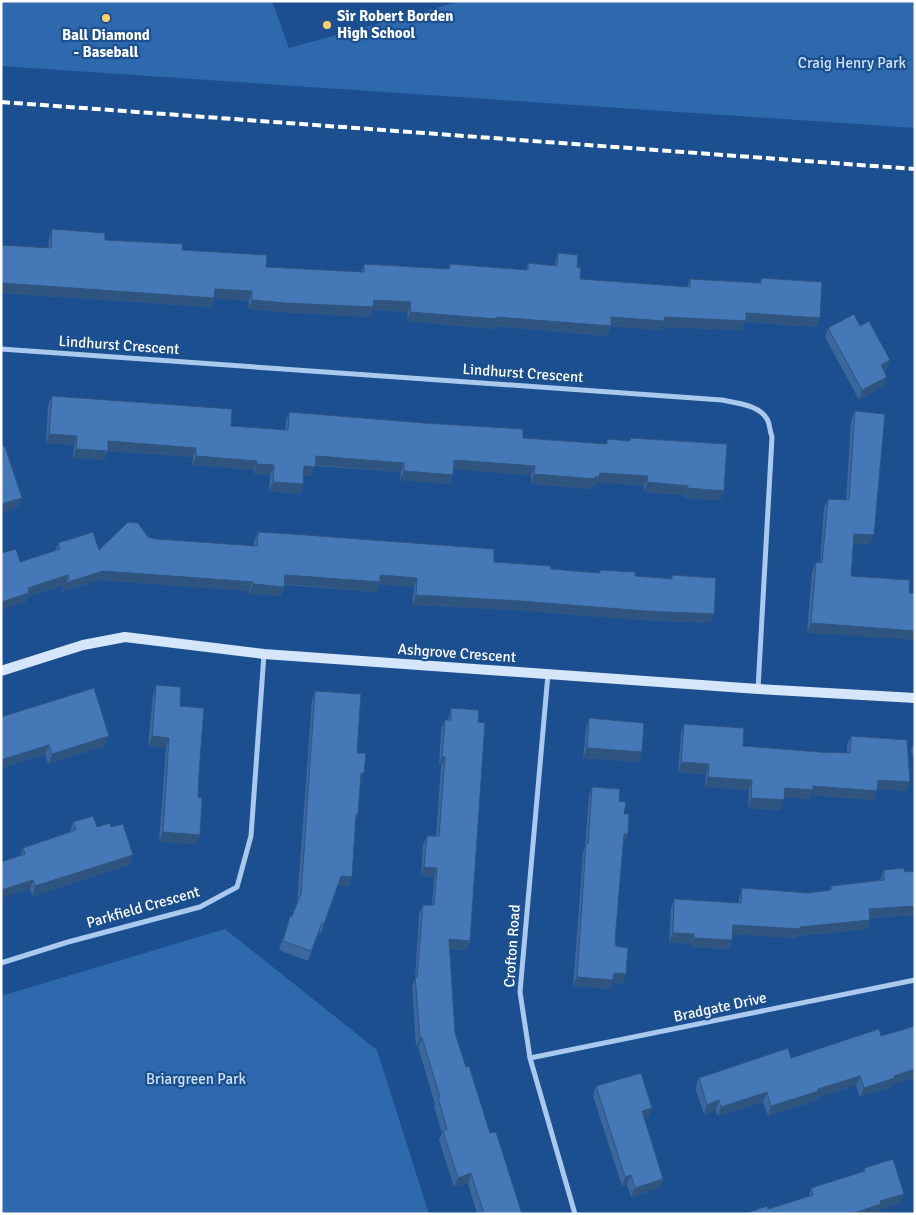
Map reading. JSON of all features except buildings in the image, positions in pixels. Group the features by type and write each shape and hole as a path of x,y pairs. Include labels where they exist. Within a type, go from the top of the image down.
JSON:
{"street":[{"name":"Lindhurst Crescent","path":"1,350 722,400 744,404 760,411 768,420 772,437 758,689"},
{"name":"Ashgrove Crescent","path":"1,671 83,645 125,637 264,654 758,689 915,698"},
{"name":"Parkfield Crescent","path":"1,963 68,942 200,907 237,887 252,836 264,654"},
{"name":"Crofton Road","path":"548,674 520,992 530,1058 575,1214"},
{"name":"Bradgate Drive","path":"530,1058 915,980"}],"green space":[{"name":"Craig Henry Park","path":"1,1 272,1 289,48 461,1 915,1 915,128 1,66"},
{"name":"Briargreen Park","path":"225,929 377,1050 429,1214 1,1214 1,996"}],"railway":[{"path":"1,102 915,169"}],"place":[{"name":"Ball Diamond - Baseball","path":"106,18"},
{"name":"Sir Robert Borden High School","path":"327,25"}]}
